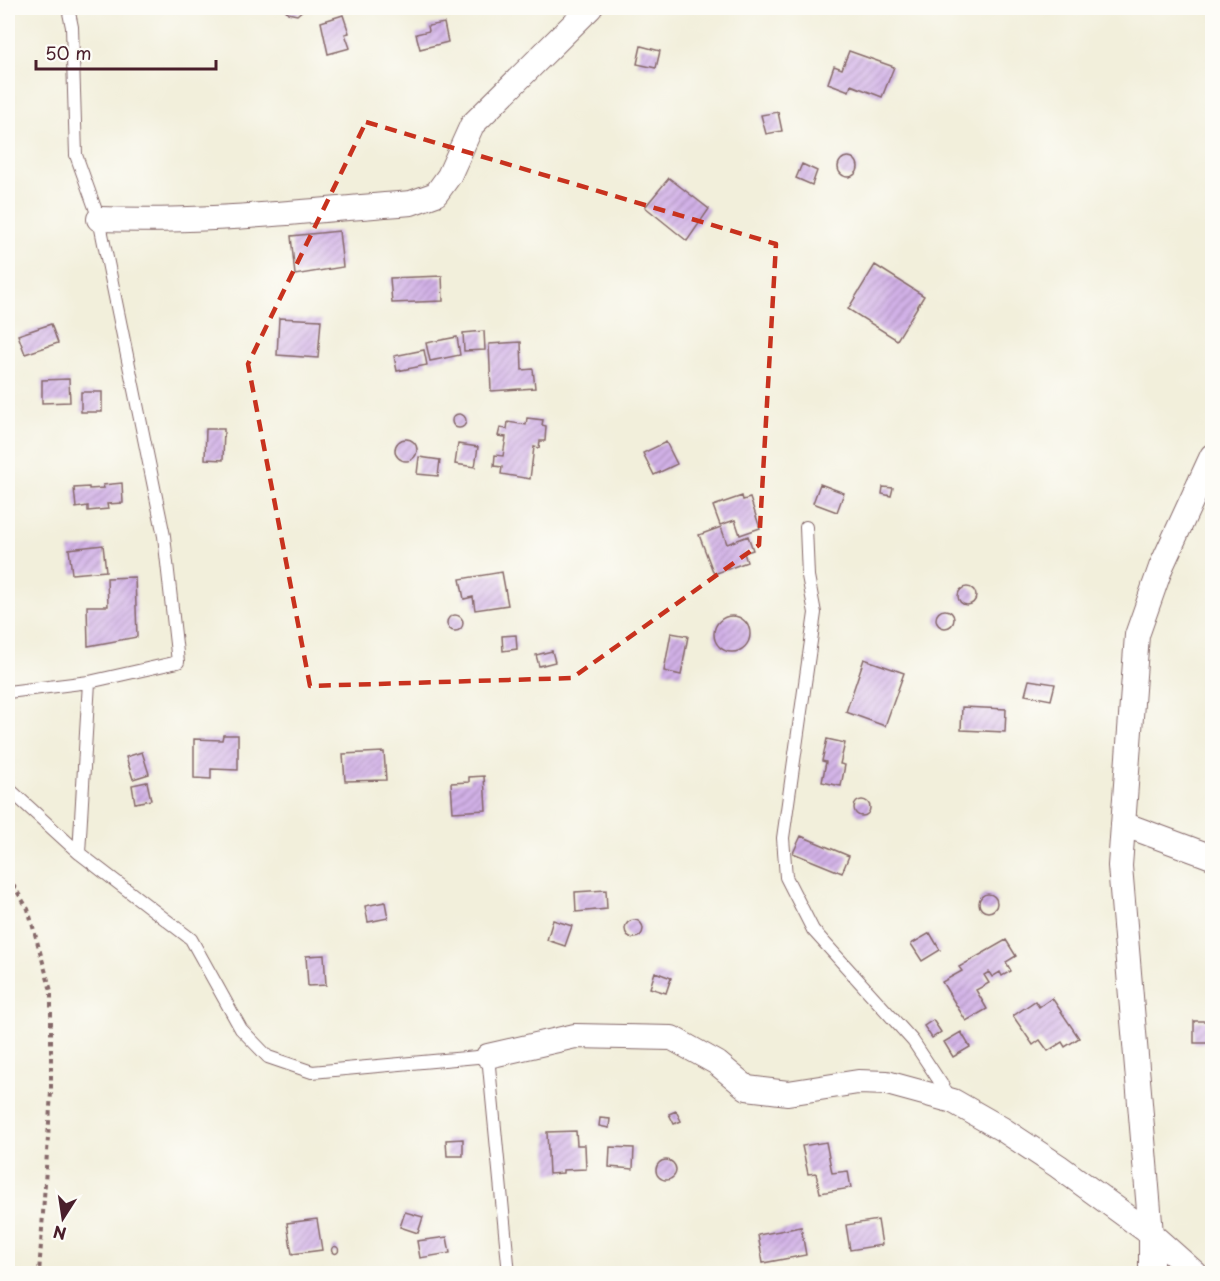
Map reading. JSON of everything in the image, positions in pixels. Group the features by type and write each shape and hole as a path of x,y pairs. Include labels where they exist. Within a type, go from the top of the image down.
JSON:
{"street":[{"path":"99,219 156,221 216,219 411,203 436,194 449,176 472,125 590,8"},
{"path":"1151,1274 1151,1234 1120,866 1137,635 1161,567 1212,456"},
{"path":"1123,824 1212,857"},
{"path":"488,1056 575,1036 672,1038 717,1063 747,1088 788,1093 858,1082 887,1083 953,1101 1002,1129 1058,1166 1151,1234 1196,1274"}],"lane":[{"path":"8,692 89,682 178,662 164,536 99,219 76,155 72,27 68,8"},
{"path":"806,527 808,576 816,613 783,838 786,877 813,930 913,1041 953,1101"},
{"path":"79,853 89,682"},
{"path":"8,788 79,853 191,939 241,1029 268,1057 312,1072 488,1056 509,1274"}],"path":[{"path":"8,877 28,909 51,991 51,1092 39,1274"}],"highlighted area":[{"path":"366,122 776,244 759,545 572,678 310,686 248,364"}],"building":[{"path":"284,8 305,8 297,15 288,13"},
{"path":"343,15 349,33 345,34 350,48 328,54 321,22"},
{"path":"444,23 448,42 420,49 416,34 429,31 428,26"},
{"path":"641,46 660,51 656,68 637,64"},
{"path":"849,51 894,67 882,97 851,85 849,91 828,83 834,66 842,69"},
{"path":"778,112 782,131 766,134 761,115"},
{"path":"848,157 855,160 858,167 855,174 848,177 841,174 838,167 841,160"},
{"path":"802,164 817,171 812,185 796,178"},
{"path":"669,178 709,209 687,241 645,207"},
{"path":"339,231 343,267 295,275 291,236"},
{"path":"875,265 924,296 897,340 848,309"},
{"path":"442,276 443,301 392,303 390,278"},
{"path":"279,318 321,320 318,358 277,355"},
{"path":"51,324 58,343 25,354 18,335"},
{"path":"484,331 485,350 464,351 463,333"},
{"path":"457,337 460,355 430,361 426,343"},
{"path":"521,342 522,370 533,369 535,388 491,391 489,344"},
{"path":"424,350 427,365 397,371 394,356"},
{"path":"69,379 70,402 42,403 42,380"},
{"path":"81,392 102,392 102,412 81,412"},
{"path":"459,414 464,416 466,421 464,426 459,428 454,426 452,421 454,416"},
{"path":"527,418 543,420 542,425 546,426 545,441 540,441 539,448 534,447 530,479 501,474 502,467 494,466 495,455 503,456 506,437 498,436 500,428 507,429 508,422 526,425"},
{"path":"206,429 224,429 223,460 205,459"},
{"path":"406,439 414,442 417,450 414,458 406,461 398,458 395,450 398,442"},
{"path":"666,442 677,464 654,475 643,453"},
{"path":"458,444 478,447 475,467 455,464"},
{"path":"419,457 440,460 438,476 417,474"},
{"path":"122,483 123,503 107,504 108,509 88,511 88,506 76,508 74,488 104,488 103,485"},
{"path":"820,484 844,493 837,512 813,503"},
{"path":"883,487 893,488 891,496 882,494"},
{"path":"742,496 743,500 750,498 760,528 740,535 735,520 720,525 713,506"},
{"path":"721,527 727,544 748,536 753,550 744,553 747,562 714,574 699,535"},
{"path":"103,545 106,571 72,574 69,549"},
{"path":"502,572 508,605 475,610 473,597 464,599 460,579"},
{"path":"135,577 137,637 88,646 87,606 108,606 107,578"},
{"path":"967,587 973,590 976,596 973,602 967,605 961,602 958,596 961,590"},
{"path":"945,610 951,613 954,619 951,625 945,628 939,625 936,619 939,613"},
{"path":"452,615 458,615 463,623 461,629 452,631 447,626 447,620"},
{"path":"732,616 745,621 750,634 745,647 732,652 719,647 714,634 719,621"},
{"path":"671,633 688,636 681,675 664,671"},
{"path":"516,635 517,649 503,651 502,636"},
{"path":"552,651 555,662 539,666 536,655"},
{"path":"864,659 904,673 885,726 846,712"},
{"path":"1029,680 1055,684 1051,700 1025,695"},
{"path":"962,707 1006,709 1005,732 961,730"},
{"path":"223,735 238,735 238,770 211,769 211,779 194,778 194,739 222,740"},
{"path":"827,739 845,743 840,764 845,765 841,786 822,782 826,762 822,761"},
{"path":"142,752 149,774 133,779 126,757"},
{"path":"384,752 386,780 345,781 343,754"},
{"path":"484,776 486,810 453,812 451,783 469,782 469,777"},
{"path":"147,782 151,800 135,803 132,785"},
{"path":"859,800 865,800 870,808 868,814 859,816 854,811 854,805"},
{"path":"801,836 849,856 842,873 793,853"},
{"path":"606,890 607,909 576,912 575,892"},
{"path":"984,894 992,894 997,899 995,910 984,912 979,907 979,899"},
{"path":"385,902 388,918 368,922 365,906"},
{"path":"553,920 572,926 565,946 547,940"},
{"path":"634,920 640,923 643,929 640,935 634,938 628,935 625,929 628,923"},
{"path":"930,933 940,950 922,961 911,944"},
{"path":"1006,940 1016,956 1006,962 1011,971 1002,976 1000,972 992,977 989,972 984,975 989,983 976,990 987,1009 966,1021 942,982 962,971 959,967"},
{"path":"324,955 326,985 308,986 306,956"},
{"path":"655,972 671,978 666,993 650,988"},
{"path":"1052,998 1079,1038 1065,1047 1062,1042 1048,1051 1040,1040 1033,1045 1013,1016 1035,1001 1039,1007"},
{"path":"933,1020 941,1032 932,1038 924,1026"},
{"path":"1194,1021 1211,1021 1211,1043 1194,1043"},
{"path":"961,1032 970,1047 953,1057 944,1042"},
{"path":"676,1111 681,1121 674,1124 669,1114"},
{"path":"600,1118 610,1119 609,1128 599,1126"},
{"path":"576,1131 577,1145 585,1145 586,1169 563,1170 563,1173 549,1174 547,1132"},
{"path":"463,1139 463,1156 447,1156 446,1140"},
{"path":"826,1142 832,1173 848,1171 851,1188 820,1193 816,1173 808,1174 802,1146"},
{"path":"610,1147 634,1148 633,1169 609,1167"},
{"path":"662,1160 670,1160 676,1166 676,1174 670,1180 662,1180 656,1174 656,1166"},
{"path":"405,1212 423,1217 418,1233 400,1227"},
{"path":"317,1219 322,1250 292,1254 287,1223"},
{"path":"878,1220 882,1245 850,1250 846,1225"},
{"path":"801,1227 806,1255 763,1263 758,1235"},
{"path":"447,1237 450,1253 420,1258 417,1241"},
{"path":"335,1246 339,1250 335,1254 331,1250"}]}
